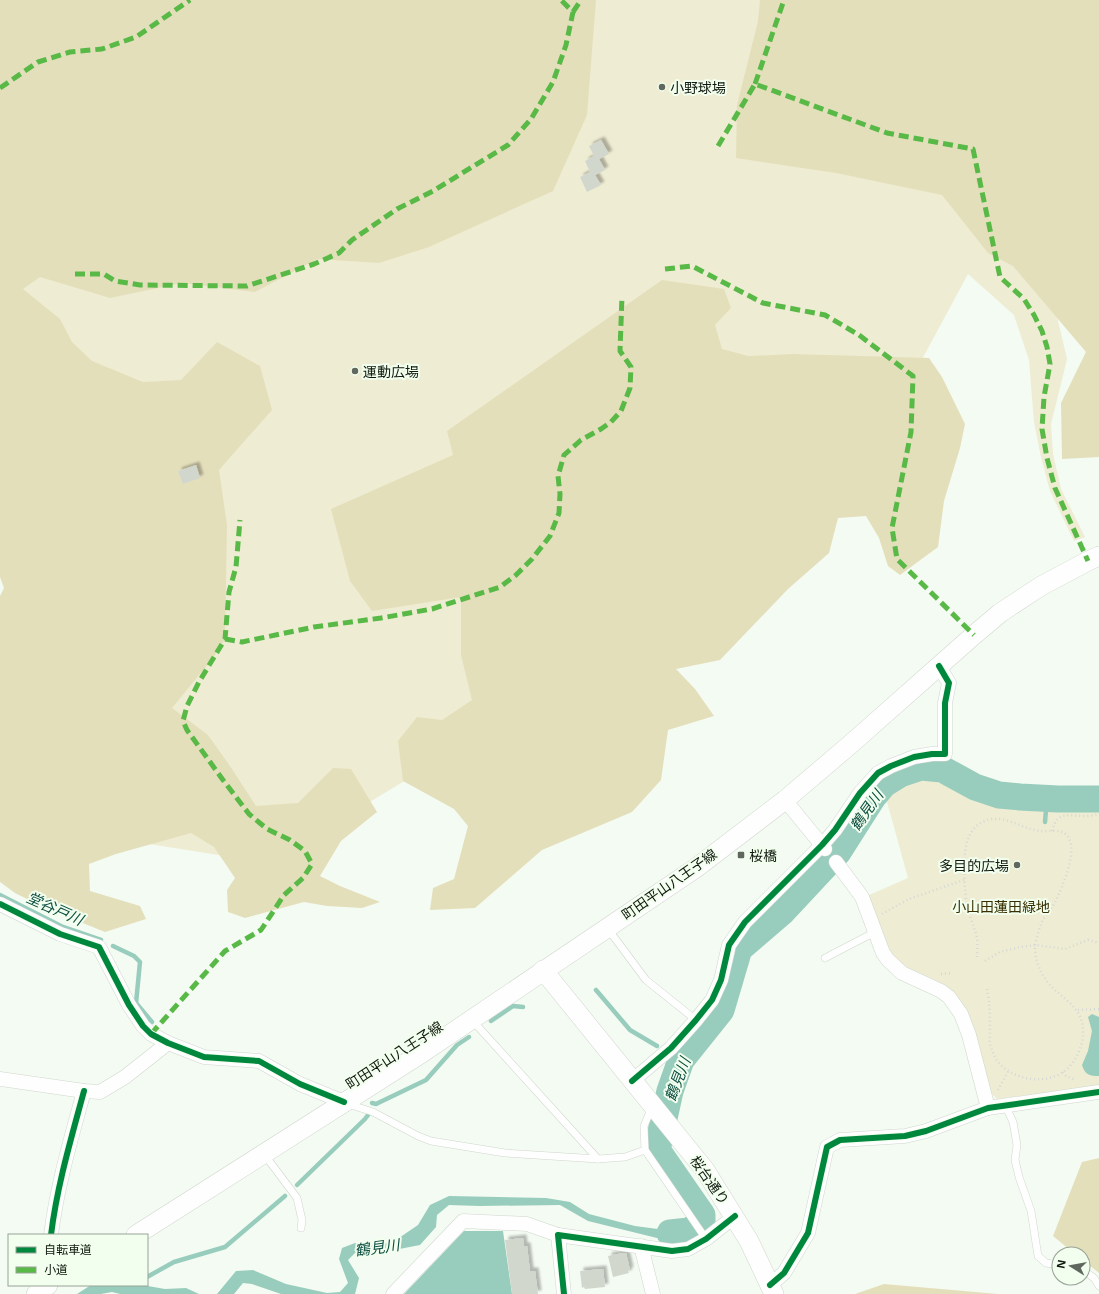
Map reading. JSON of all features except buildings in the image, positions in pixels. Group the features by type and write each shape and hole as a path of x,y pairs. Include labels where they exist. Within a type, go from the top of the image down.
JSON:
{"main road":[{"name":"町田平山八王子線","path":"138,1234 422,1052 696,868 785,800 1000,613 1041,586 1099,556"},
{"path":"542,970 653,1106"},
{"name":"桜台通り","path":"653,1106 705,1170 735,1216 749,1241 772,1290"}],"street":[{"path":"632,1081 671,1048 712,1000 721,980 729,946 745,922 829,853 835,830 860,793 878,773 914,757 932,754 945,754 945,703 949,683 940,666"},
{"path":"785,800 829,853 862,897 883,953 888,960 902,973 941,991 962,1014 969,1034 988,1108"},
{"path":"0,904 60,934 99,947 128,1005 143,1026 151,1034 168,1043 204,1057 259,1061 300,1084 344,1102"},
{"path":"0,1078 84,1091 100,1092 125,1077 168,1043"},
{"path":"52,1234 55,1206 84,1091"},
{"path":"772,1290 808,1233 827,1147 840,1140 905,1136 926,1131 988,1108 1099,1092"},
{"path":"393,1294 463,1221 526,1224 558,1235 672,1251 688,1249 704,1236 735,1216"},
{"path":"558,1235 564,1294"},
{"path":"641,1246 653,1294"}],"lane":[{"path":"825,958 873,926"},
{"path":"607,927 646,980 696,1020"},
{"path":"472,1019 598,1159"},
{"path":"344,1102 373,1112 418,1136 431,1141 505,1153 598,1159 625,1157 645,1150"},
{"path":"1005,1105 1013,1122 1017,1145 1015,1160 1031,1211 1038,1256 1046,1263 1051,1264"},
{"path":"653,1106 644,1126 645,1150 704,1236"},
{"path":"263,1154 297,1198 302,1220 301,1228"},
{"path":"1091,1276 1099,1286"}],"path":[{"path":"1052,831 1058,818 1065,815 1086,816 1099,814"},
{"path":"977,957 977,938 968,910 964,880 967,840 973,829 982,821 994,819 1011,821 1026,828 1064,833 1072,846 1071,855 1064,881 1055,903 1041,923 1037,945 1037,963 1043,976 1053,989 1077,1010 1081,1019 1084,1032 1081,1048 1069,1066 1063,1072 1053,1077 1038,1079 1023,1077 1008,1072 997,1060 990,1047 989,1006 986,989"},
{"path":"873,926 909,899 964,880"},
{"path":"985,961 1000,952 1020,947 1037,945 1065,949 1088,940 1099,943"},
{"path":"1077,1010 1099,1010"}],"green space":[{"path":"0,0 888,0 1006,100 1067,359 1051,424 1053,454 1061,489 1085,537 1074,541 1050,491 1034,422 1029,360 1014,315 968,274 913,376 576,677 269,863 24,824 0,629 69,554 0,511"},
{"name":"小山田蓮田緑地","path":"924,780 939,782 968,797 992,805 1023,810 1062,811 1099,809 1099,1086 997,1099 991,1093 976,1034 967,1013 953,992 933,979 901,965 888,947 877,921 872,904 867,896 908,878 886,798 904,786"}],"shaded area":[{"path":"0,0 596,0 587,115 553,191 429,247 379,263 317,259 255,292 182,283 110,298 40,277 23,289 60,319 72,342 92,361 143,382 181,380 217,342 260,366 272,410 219,470 227,525 225,639 213,658 172,708 208,735 256,806 298,803 333,768 351,769 377,812 341,841 320,876 340,886 380,902 362,908 327,906 304,902 245,918 228,912 227,890 235,878 214,847 191,833 116,854 89,864 90,891 140,906 146,919 105,932 43,907 15,893 0,882 0,596 4,588 0,577"},
{"path":"760,0 1099,0 1099,457 1062,459 1061,403 1086,352 1013,266 988,253 942,195 836,173 736,158 737,105 758,21"},
{"path":"662,280 724,289 731,308 715,325 722,349 748,356 793,354 929,358 942,377 965,424 960,448 944,501 938,547 900,575 888,566 879,538 866,516 838,518 829,553 788,589 720,660 676,669 695,689 714,716 668,730 661,780 632,812 542,850 475,908 430,910 433,888 454,879 468,826 454,809 403,781 398,741 417,717 442,720 472,700 461,655 461,597 372,611 350,581 331,509 453,455 447,431"},
{"path":"1099,1158 1099,1273 1091,1266 1091,1246 1065,1246 1053,1236 1082,1162"},
{"path":"884,1284 998,1294 855,1294"}],"water":[{"path":"1092,1014 1099,1017 1099,1076 1088,1074 1082,1065 1088,1051 1092,1031 1088,1017"},
{"path":"449,1196 546,1198 570,1202 589,1214 635,1226 673,1231 686,1227 699,1217 706,1225 692,1236 681,1240 657,1238 588,1221 560,1205 449,1205 437,1215 436,1227 420,1245 384,1252 355,1253 348,1260 359,1278 355,1294 281,1294 252,1284 243,1283 234,1294 217,1294 236,1271 253,1270 286,1284 327,1293 340,1292 348,1283 339,1259 342,1248 355,1243 374,1245 393,1242 418,1225 430,1205"},
{"path":"464,1231 503,1231 512,1294 404,1294"},
{"path":"89,1286 148,1286 165,1289 186,1288 199,1294 120,1294 112,1292 101,1294 77,1294"}],"waterway":[{"name":"鶴見川","path":"670,1233 689,1231 702,1222 702,1215 657,1150 670,1091 681,1060 721,1010 739,949 782,912 838,852 873,797 884,784 900,774 921,767 942,769 975,787 999,795 1058,799 1099,799"},
{"path":"1045,822 1047,798"},
{"name":"堂谷戸川","path":"0,895 63,927 101,940"},
{"name":"堂谷戸川","path":"113,946 134,956 140,962 136,1003 152,1022"},
{"name":"堂谷戸川","path":"596,990 630,1030 657,1046"},
{"name":"堂谷戸川","path":"491,1021 513,1006 523,1007"},
{"name":"堂谷戸川","path":"372,1103 376,1104 426,1080 457,1045 469,1037"},
{"name":"堂谷戸川","path":"676,1057 681,1060"},
{"path":"297,1185 368,1115"},
{"path":"148,1276 174,1262 225,1247 285,1196"}],"marked path":[{"path":"0,88 38,62 70,52 102,49 136,37 190,0"},
{"path":"75,274 104,274 115,281 140,285 247,286 314,264 339,253 352,240 397,209 433,191 508,145 531,119 553,82 566,45 573,12 561,0"},
{"path":"573,12 581,0"},
{"path":"755,84 784,0"},
{"path":"718,146 755,84 887,133 973,149 1000,277 1024,299 1042,331 1047,347 1050,364 1044,397 1042,429 1047,458 1055,488 1088,561"},
{"path":"665,269 692,266 763,303 825,315 859,335 913,376 911,432 892,528 897,559 974,635"},
{"path":"225,639 242,642 314,627 381,618 432,609 500,587 516,575 532,559 550,536 559,513 560,494 558,476 564,455 581,440 611,422 621,411 630,388 631,367 620,351 622,296"},
{"path":"151,1034 225,951 261,930 284,895 303,878 312,864 305,851 290,840 267,829 249,814 187,730 183,721 187,706 199,682 225,639 229,592 236,567 240,520"}],"cycle path":[{"path":"632,1081 671,1048 712,1000 721,980 729,945 745,922 822,845 835,830 860,793 878,773 914,757 932,754 945,754 945,703 949,683 939,666"},
{"path":"0,904 60,934 99,947 129,1005 143,1026 151,1034 168,1043 204,1057 259,1061 300,1084 344,1102"},
{"path":"51,1234 69,1145 84,1091"},
{"path":"770,1285 784,1273 808,1233 827,1147 840,1140 905,1136 926,1131 988,1108 1099,1092"},
{"path":"564,1294 558,1235 672,1251 688,1249 706,1239 735,1216"}],"place":[{"name":"小野球場","path":"662,87"},
{"name":"運動広場","path":"355,371"},
{"name":"桜橋","path":"741,855"},
{"name":"多目的広場","path":"1017,865"}]}
